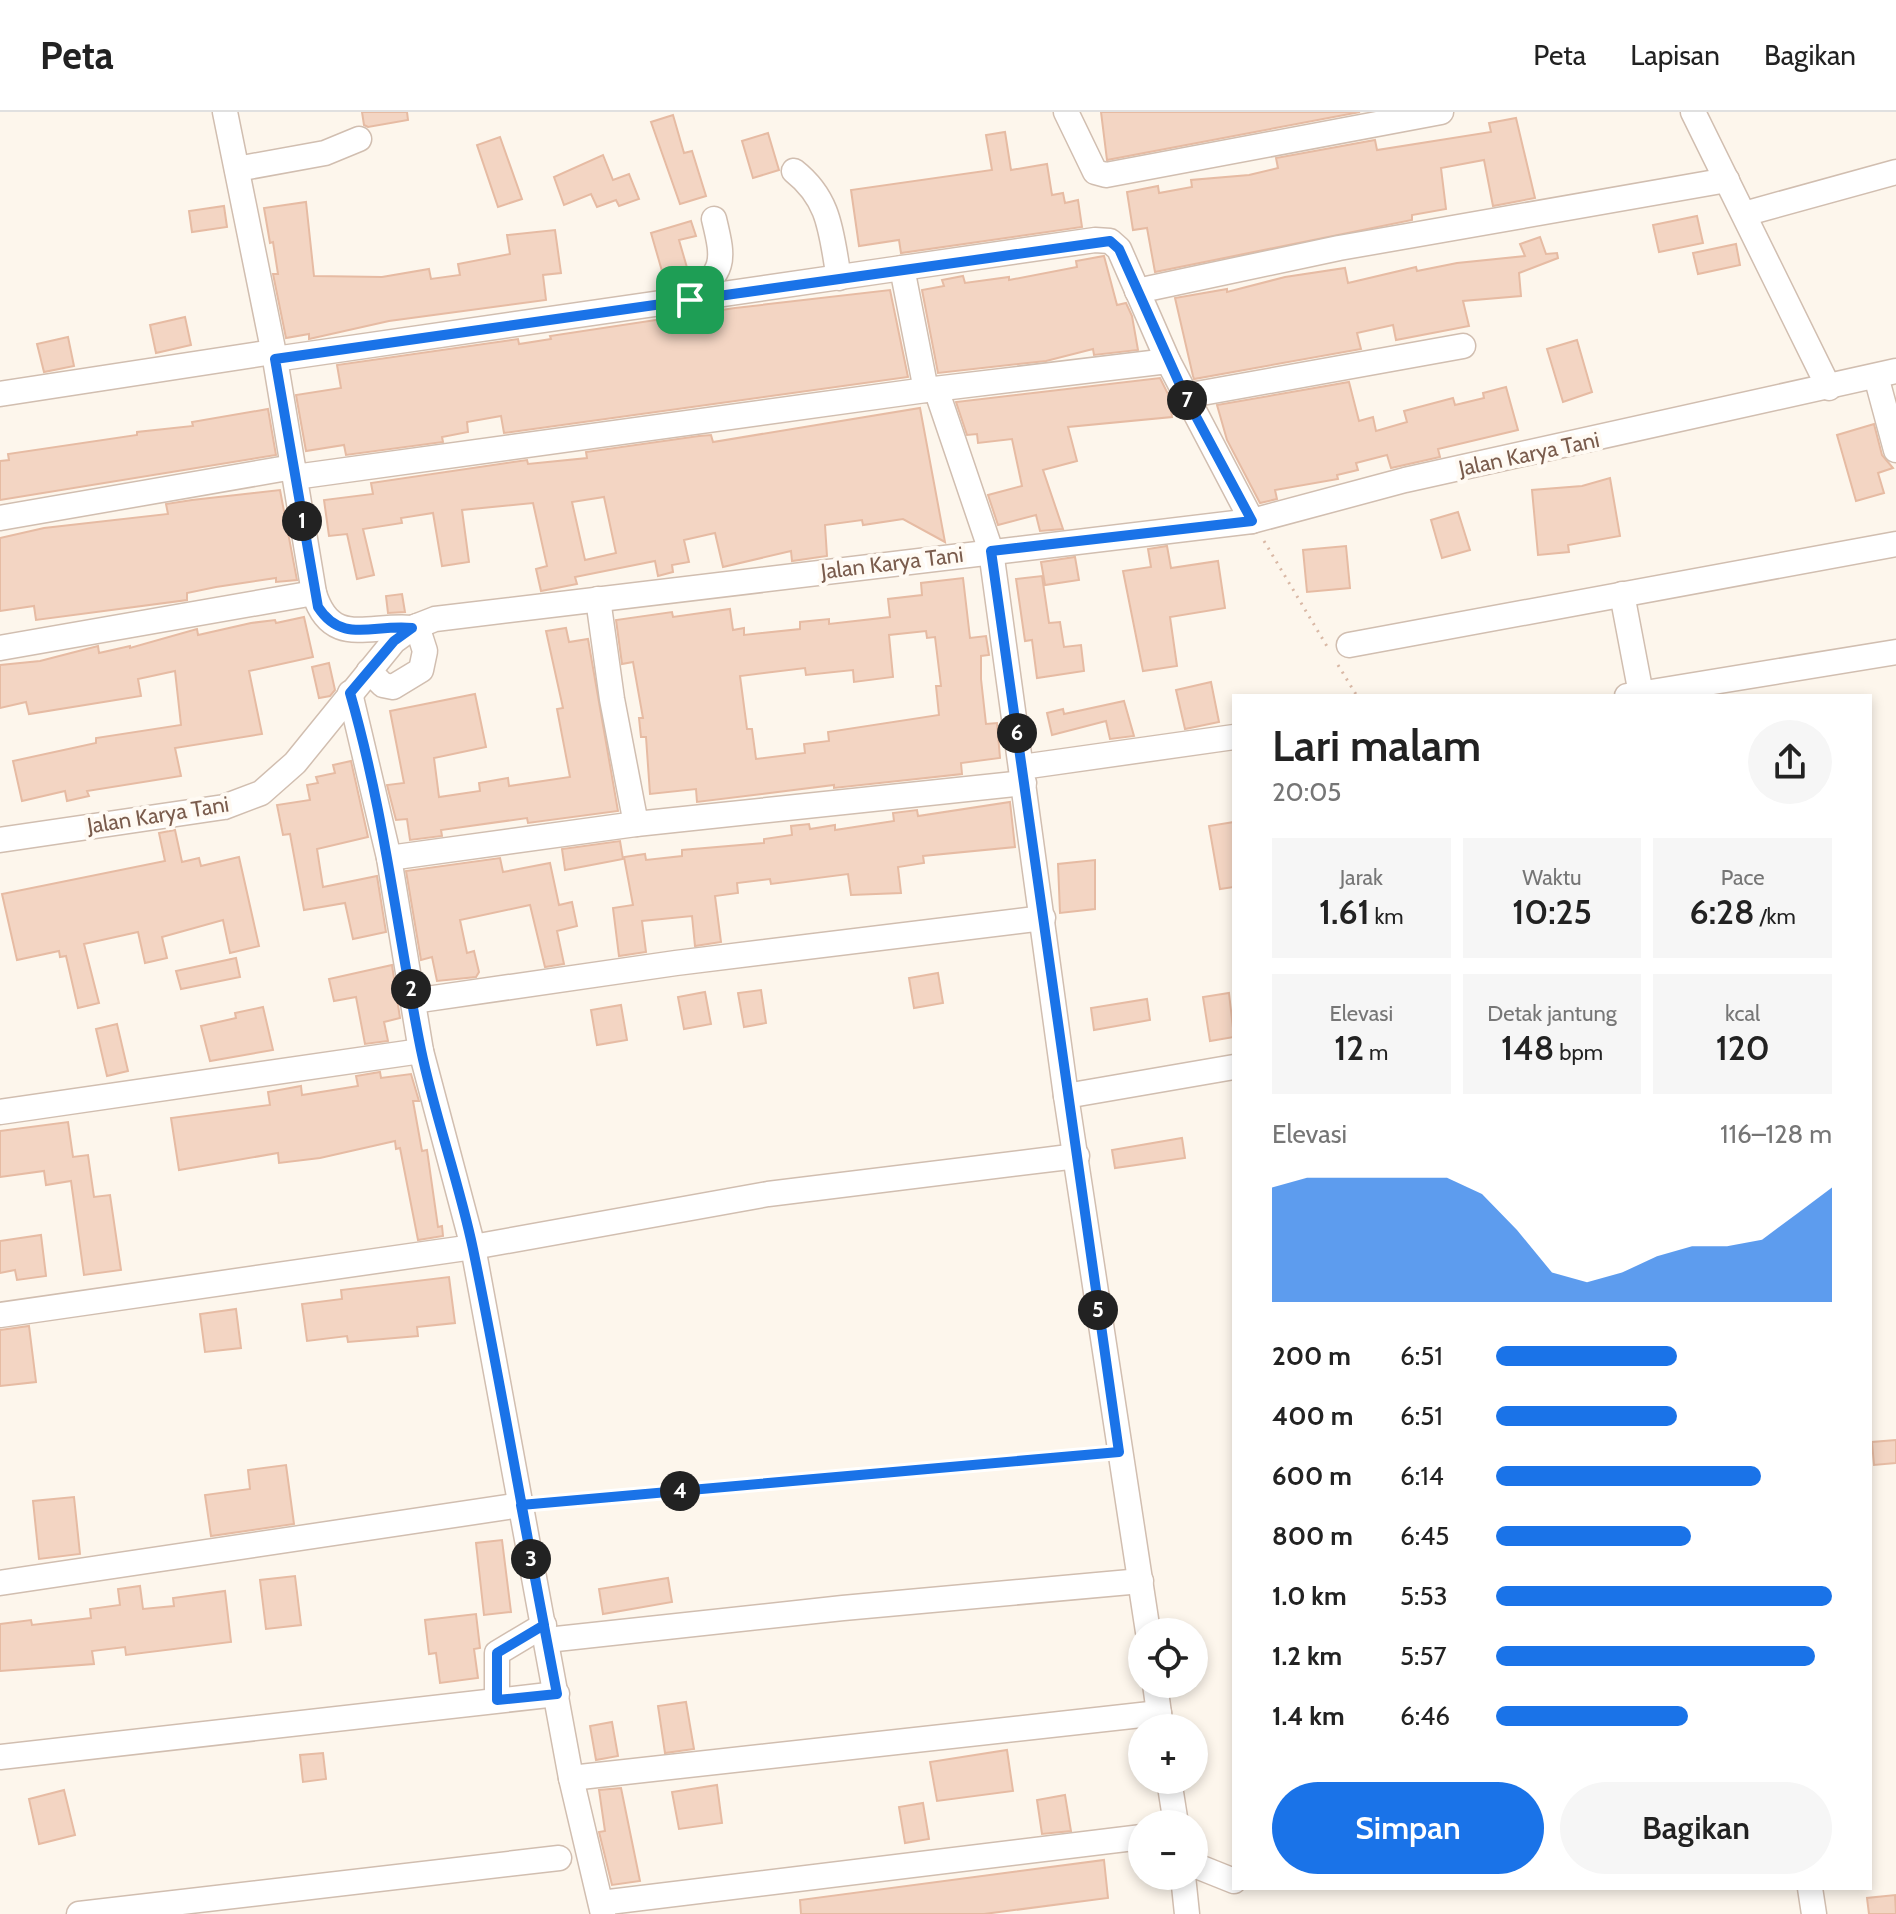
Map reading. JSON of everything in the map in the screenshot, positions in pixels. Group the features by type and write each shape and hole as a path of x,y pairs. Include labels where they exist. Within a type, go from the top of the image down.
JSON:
{"street":[{"path":"225,112 274,355 314,593 326,619 340,629 414,627 425,651 421,670 393,687 383,685 369,671"},
{"path":"1066,112 1095,172 1106,175 1441,112"},
{"path":"1698,113 1727,180 1829,388"},
{"path":"237,169 325,153 359,139"},
{"path":"794,171 813,185 823,202 839,278"},
{"path":"1744,214 1896,172"},
{"path":"1137,291 1339,248 1727,180"},
{"path":"690,300 718,274 722,260 714,219"},
{"path":"0,394 690,300 1104,239 1119,249 1185,396 1252,521"},
{"path":"902,268 931,390 991,551 1066,1096 1146,1618"},
{"path":"1185,396 1463,346"},
{"path":"0,518 294,472 1168,361"},
{"path":"1886,374 1896,450"},
{"name":"Jalan Karya Tani","path":"0,840 241,802 278,781 394,641 414,627 458,614 1252,521 1405,480 1886,374"},
{"path":"1349,645 1896,544"},
{"path":"0,648 314,593"},
{"path":"1622,594 1634,694"},
{"path":"598,599 614,714 636,824"},
{"path":"1640,694 1896,652"},
{"path":"350,693 389,858 421,1051 473,1247 571,1778 602,1908 1128,1839"},
{"path":"389,858 1023,775 1232,737"},
{"path":"413,1001 676,963 1043,918"},
{"path":"0,1112 421,1051"},
{"path":"1066,1096 1232,1067"},
{"path":"0,1315 473,1247 768,1194 1077,1156"},
{"path":"0,1583 521,1505"},
{"path":"497,1700 497,1653 546,1633 1141,1581"},
{"path":"0,1757 557,1694"},
{"path":"571,1778 1128,1723"},
{"path":"79,1914 559,1858"},
{"path":"1208,1871 1232,1880"},
{"path":"1184,1890 1187,1914"},
{"path":"1810,1890 1814,1914"}],"path":[{"path":"1252,521 1356,694"},
{"path":"521,1505 1119,1452"}],"building":[{"path":"362,112 407,112 408,120 368,127 364,125"},
{"path":"1101,112 1360,112 1107,160"},
{"path":"673,115 684,153 692,151 706,196 680,204 651,122"},
{"path":"1516,118 1535,198 1493,206 1484,160 1441,168 1446,209 1412,215 1412,220 1155,272 1147,228 1133,230 1127,192 1158,186 1159,193 1192,187 1191,180 1249,175 1278,168 1276,158 1375,140 1377,150 1491,132 1489,123"},
{"path":"1005,132 1011,170 1047,164 1052,195 1063,193 1065,203 1078,200 1082,227 901,253 899,240 859,246 851,190 992,170 986,135"},
{"path":"768,133 779,170 753,178 742,141"},
{"path":"500,137 522,199 498,207 477,145"},
{"path":"603,155 613,180 629,174 639,199 619,206 616,200 597,207 591,194 564,205 554,177"},
{"path":"306,202 314,276 382,277 429,269 431,279 460,275 458,264 510,254 507,235 555,230 561,273 543,275 546,300 389,321 309,339 309,334 286,338 273,274 278,274 273,242 270,243 264,208"},
{"path":"224,206 227,227 192,232 189,211"},
{"path":"1697,216 1703,243 1659,252 1653,225"},
{"path":"691,221 696,236 679,240 688,271 664,278 651,233"},
{"path":"1540,237 1546,254 1557,253 1558,258 1519,273 1521,296 1463,301 1469,326 1396,340 1393,325 1357,333 1361,349 1194,379 1175,298 1227,289 1227,292 1285,277 1345,268 1348,283 1416,267 1417,271 1457,263 1525,256 1520,244"},
{"path":"1736,244 1740,265 1698,274 1693,253"},
{"path":"1104,256 1117,305 1126,303 1132,316 1138,350 1094,355 1093,349 1046,361 938,373 922,290 944,286 942,280 963,276 965,283 1009,277 1009,280 1077,267 1076,261"},
{"path":"890,290 908,377 504,433 501,416 467,422 468,432 442,437 443,442 346,455 344,445 306,451 296,395 341,388 337,365 518,339 519,344 551,339 550,336 735,308"},
{"path":"185,317 191,345 156,353 150,325"},
{"path":"68,337 74,366 44,372 37,344"},
{"path":"1577,340 1592,392 1563,402 1547,349"},
{"path":"1160,378 1169,396 1172,417 1068,427 1077,461 1043,470 1063,529 1040,531 1036,515 998,525 988,495 1022,486 1012,439 978,443 977,434 967,435 956,402"},
{"path":"1349,382 1359,421 1373,417 1376,431 1407,422 1404,411 1453,398 1455,405 1484,398 1483,393 1506,387 1518,430 1438,449 1440,457 1391,468 1387,455 1356,463 1358,470 1337,475 1338,479 1275,490 1277,499 1260,503 1227,440 1217,405"},
{"path":"920,408 945,542 903,519 863,525 862,520 825,525 827,556 792,561 791,551 723,567 715,533 684,540 689,562 672,565 673,572 658,576 655,561 575,577 577,584 541,591 536,569 547,566 533,503 462,510 469,562 442,566 433,513 401,518 402,523 363,529 374,575 357,579 347,534 329,536 324,500 373,494 371,483 527,460 528,464 587,458 586,452 699,436 711,435 713,442","holes":["604,497 616,553 585,560 572,502"]},
{"path":"268,409 276,455 0,500 0,461 9,460 8,454 137,435 137,432 193,426 192,422"},
{"path":"1874,424 1882,455 1893,468 1878,473 1884,493 1856,501 1837,435"},
{"path":"1610,478 1620,536 1568,545 1569,552 1538,555 1532,490 1582,486"},
{"path":"280,490 297,580 276,582 276,578 216,587 187,593 187,600 36,620 34,606 0,611 0,538 44,528 168,514 166,504"},
{"path":"1458,512 1470,550 1442,558 1431,520"},
{"path":"1167,546 1171,568 1218,561 1225,608 1170,617 1177,666 1143,671 1123,571 1151,567 1148,549"},
{"path":"1346,546 1350,588 1307,592 1303,550"},
{"path":"1075,557 1079,580 1045,585 1041,562"},
{"path":"1042,576 1049,623 1060,622 1064,647 1081,645 1084,671 1037,678 1032,640 1025,641 1016,579"},
{"path":"963,578 970,638 986,636 989,655 981,656 981,679 986,724 997,723 1000,758 961,763 962,774 834,788 834,785 697,802 696,789 650,794 646,737 641,737 639,718 643,718 633,662 622,664 616,620 672,612 673,617 730,609 733,630 744,628 744,635 800,629 800,622 829,619 829,624 890,617 888,599 922,595 921,583","holes":["926,631 927,638 935,637 941,686 936,686 939,715 828,732 829,741 804,744 805,753 756,759 752,729 747,729 740,676 805,668 806,675 853,670 854,682 893,677 889,635"]},
{"path":"402,594 405,612 388,613 386,596"},
{"path":"304,617 313,657 249,671 262,734 175,748 181,776 87,791 89,796 67,801 65,791 22,801 13,761 96,743 96,738 181,725 175,671 138,679 141,696 29,714 26,702 0,708 0,665 40,661 98,646 99,653 130,648 197,629 198,635 251,623 275,620 276,623"},
{"path":"566,628 569,642 588,639 618,811 528,823 527,818 441,830 442,836 410,840 407,819 396,820 387,785 404,783 390,711 475,694 486,747 434,758 439,797 480,791 479,783 508,778 509,786 570,777 557,709 563,708 546,631"},
{"path":"329,663 335,690 330,696 319,698 312,667"},
{"path":"1211,682 1219,722 1185,729 1176,690"},
{"path":"1124,701 1134,736 1110,739 1106,721 1052,735 1047,713 1063,709 1064,714"},
{"path":"351,761 368,837 317,849 323,887 377,876 386,932 353,939 345,903 304,910 290,834 283,835 277,805 310,800 307,785 318,783 316,777 335,773 333,765"},
{"path":"1010,802 1015,847 923,856 924,863 898,867 901,893 851,895 848,874 771,884 770,879 737,883 738,893 715,896 721,942 695,946 692,916 642,921 646,952 619,956 613,908 633,905 624,857 645,854 646,860 682,856 682,850 764,843 764,839 792,835 791,826 809,824 810,829 835,825 835,830 894,821 893,813 917,810 918,816"},
{"path":"1232,822 1232,887 1220,889 1209,826"},
{"path":"175,830 182,862 199,858 201,866 239,857 259,946 230,953 223,920 162,937 167,958 145,963 138,932 84,944 99,1003 78,1008 66,956 60,957 59,951 17,960 2,894 165,861 159,833"},
{"path":"620,841 623,859 565,870 562,849"},
{"path":"500,858 503,872 550,863 559,905 572,902 577,926 557,931 564,964 545,967 530,905 460,920 467,953 474,951 479,972 476,977 437,981 432,957 421,960 406,871"},
{"path":"1095,860 1095,909 1060,913 1058,864"},
{"path":"236,958 240,977 181,989 176,971"},
{"path":"392,965 400,1018 384,1022 388,1041 365,1044 356,997 334,1001 329,979"},
{"path":"938,973 943,1003 914,1008 909,978"},
{"path":"761,990 766,1023 744,1027 738,993"},
{"path":"705,992 711,1024 684,1029 678,997"},
{"path":"1229,993 1232,1037 1210,1041 1203,997"},
{"path":"1147,999 1150,1020 1094,1030 1091,1008"},
{"path":"621,1005 627,1040 597,1045 591,1010"},
{"path":"263,1007 273,1050 210,1061 201,1026 236,1018 235,1013"},
{"path":"117,1024 128,1071 107,1076 96,1029"},
{"path":"380,1072 381,1078 411,1074 419,1101 413,1101 422,1151 427,1150 438,1227 442,1226 443,1236 418,1240 400,1148 396,1149 395,1141 320,1158 279,1163 278,1153 179,1170 171,1118 270,1105 268,1092 301,1086 302,1095 358,1086 356,1076"},
{"path":"68,1122 73,1157 88,1155 94,1197 110,1195 121,1270 84,1275 71,1181 46,1185 44,1171 0,1177 0,1131"},
{"path":"1182,1138 1185,1158 1115,1168 1112,1150"},
{"path":"41,1235 46,1276 17,1280 15,1270 0,1273 0,1241"},
{"path":"449,1277 455,1323 417,1327 418,1336 348,1342 347,1336 307,1341 302,1304 342,1299 341,1290"},
{"path":"236,1309 241,1348 205,1352 200,1314"},
{"path":"29,1326 36,1382 0,1386 0,1330"},
{"path":"1896,1440 1896,1463 1874,1465 1872,1442"},
{"path":"286,1465 294,1524 211,1536 205,1495 250,1489 248,1470"},
{"path":"74,1497 80,1554 39,1559 33,1501"},
{"path":"502,1540 511,1612 484,1615 476,1543"},
{"path":"295,1576 301,1625 266,1629 260,1580"},
{"path":"668,1578 672,1602 603,1614 599,1589"},
{"path":"140,1586 143,1609 174,1606 173,1598 225,1591 231,1642 126,1655 125,1647 92,1651 94,1664 0,1671 0,1624 31,1620 32,1625 91,1618 90,1609 120,1605 118,1589"},
{"path":"476,1614 480,1648 474,1649 478,1678 440,1683 436,1653 429,1654 425,1620"},
{"path":"686,1702 694,1749 665,1753 658,1706"},
{"path":"612,1722 618,1756 596,1760 590,1726"},
{"path":"1007,1750 1013,1791 937,1801 930,1762"},
{"path":"323,1753 326,1779 303,1782 300,1755"},
{"path":"717,1785 722,1823 679,1829 672,1792"},
{"path":"621,1788 640,1881 612,1885 599,1832 605,1831 599,1790"},
{"path":"64,1790 75,1835 39,1844 29,1799"},
{"path":"1065,1795 1071,1831 1042,1834 1037,1800"},
{"path":"923,1803 929,1839 905,1843 899,1807"},
{"path":"1104,1860 1108,1898 984,1914 801,1914 800,1900"},
{"path":"1895,1895 1896,1914 1869,1914 1867,1898"}],"route":[{"path":"690,300 275,359 318,607 326,619 340,629 379,626 412,628 394,641 350,693 389,858 421,1051 473,1247 532,1565 544,1625 515,1640 497,1653 494,1661 497,1700 557,1694 521,1505 1119,1452 1066,1096 991,551 1252,521 1185,396 1119,249 1110,241 1095,240 690,300"}]}
